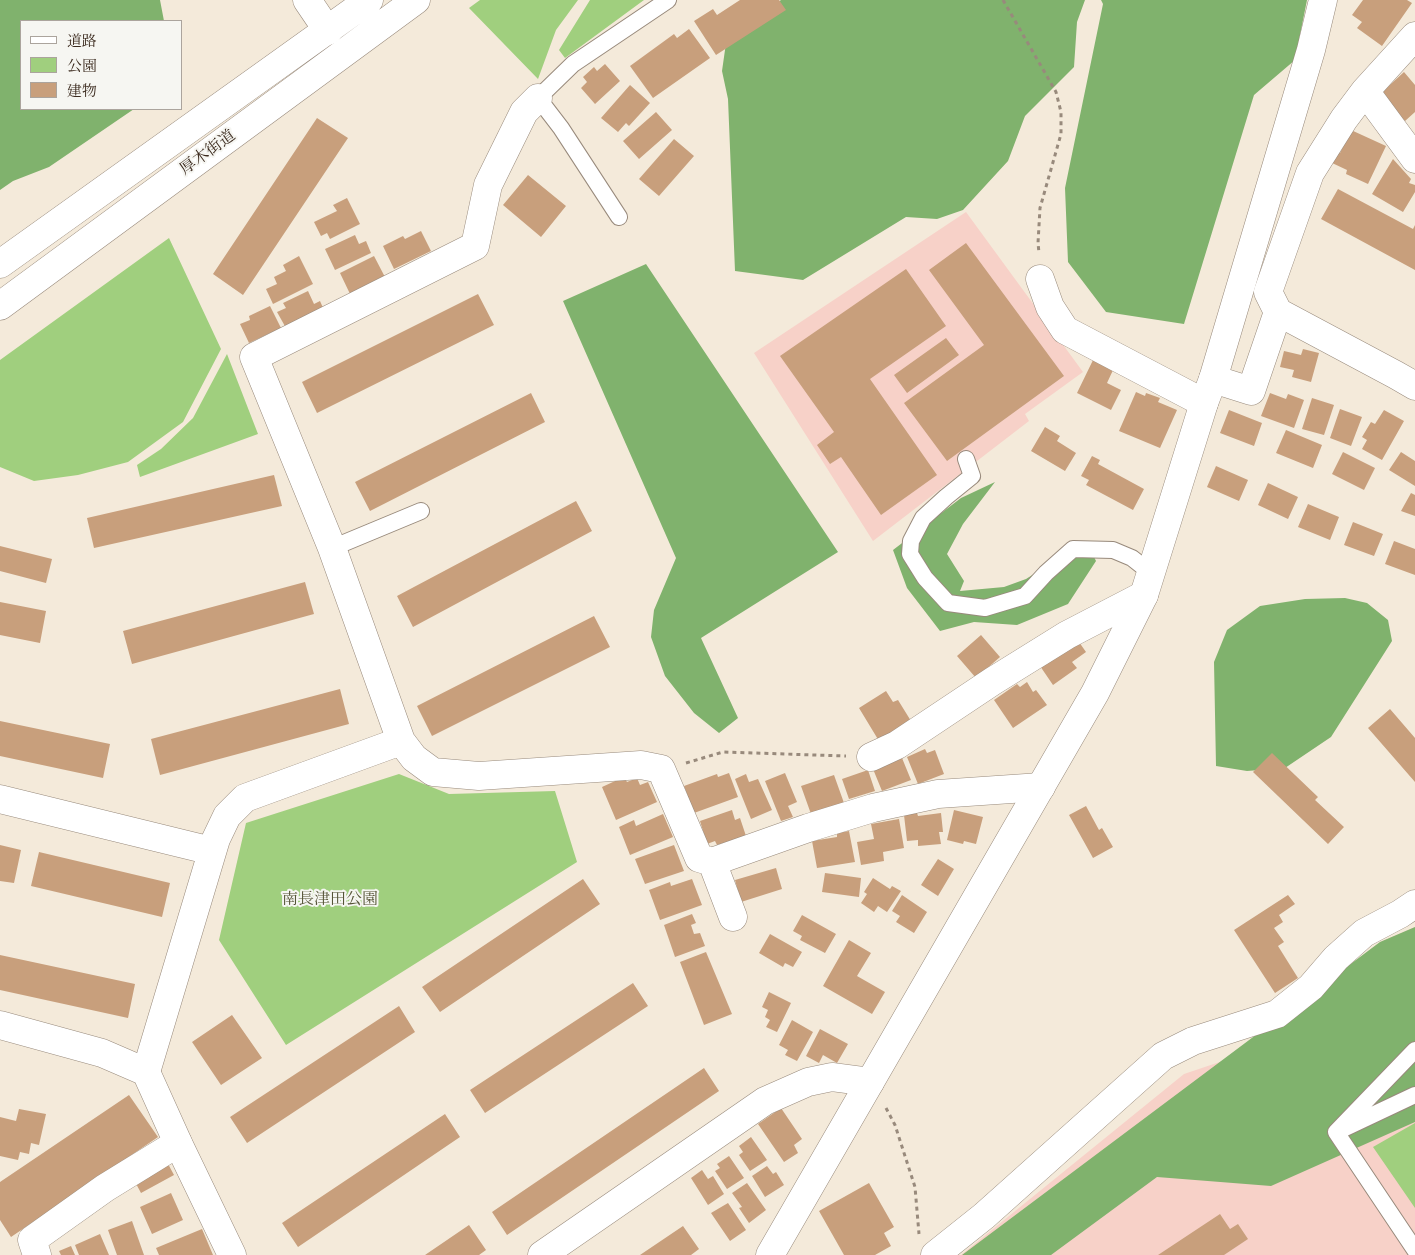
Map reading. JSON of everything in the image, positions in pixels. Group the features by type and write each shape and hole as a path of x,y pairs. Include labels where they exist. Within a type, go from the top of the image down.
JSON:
{"main road":[{"path":"307,0 328,30"},
{"name":"厚木街道","path":"0,264 369,0"},
{"name":"厚木街道","path":"0,306 416,0"},
{"path":"770,1255 1095,693 1147,584 1209,391 1311,50 1323,0"},
{"path":"1415,36 1365,91 1344,119 1310,173 1268,292 1278,312 1415,386"},
{"path":"1365,91 1415,160"},
{"path":"538,98 524,112 488,184 475,246 254,357 332,548 401,741 414,758 433,772 479,776 641,765 661,769 699,858 712,862 808,828 873,808 938,794 1041,787"},
{"path":"1040,279 1050,307 1065,330 1209,391 1251,391 1278,312"},
{"path":"871,757 897,746 993,681 1147,584"},
{"path":"232,1255 146,1072 212,851 227,816 245,798 401,741"},
{"path":"0,799 212,851"},
{"path":"712,862 733,917"},
{"path":"927,1245 984,1216 1163,1056 1193,1041 1277,1014 1311,987 1336,958 1364,933 1415,904"},
{"path":"0,1025 102,1053 146,1072"},
{"path":"542,1255 765,1101 808,1082 832,1077 870,1082"},
{"path":"36,1255 32,1240 105,1188 178,1143"}],"lane":[{"path":"619,218 561,128 538,98 573,64 668,0"},
{"path":"966,458 972,476 924,518 911,541 910,554 924,578 948,603 985,608 1025,596 1046,573 1073,549 1113,550 1132,558 1147,584"},
{"path":"332,548 421,511"},
{"path":"1336,1132 1415,1050"},
{"path":"1336,1132 1415,1094"},
{"path":"1336,1132 1415,1250"}],"path":[{"path":"1003,0 1056,92 1061,112 1061,134 1040,208 1038,243 1040,279"},
{"path":"661,769 674,767 723,752 871,757"},
{"path":"896,1125 915,1187 920,1226 927,1245"}],"shaded area":[{"path":"966,212 1083,372 1025,414 1029,421 873,541 754,353"},
{"path":"1415,927 1415,1255 961,1255 1184,1074 1300,1035 1380,942"}],"green space":[{"path":"0,0 160,0 164,20 20,20 20,110 133,110 49,167 13,181 0,190"},
{"path":"480,0 578,0 556,30 538,79 469,8"},
{"path":"590,0 644,0 565,58 559,50"},
{"path":"781,0 1085,0 1077,22 1074,67 1025,116 1008,161 963,210 937,219 906,217 803,280 735,271 728,99 722,71 726,43"},
{"path":"1101,0 1307,0 1295,60 1254,95 1184,324 1106,312 1068,262 1065,188 1103,4"},
{"path":"169,238 221,349 183,422 128,462 78,475 34,481 0,467 0,360"},
{"path":"646,264 838,552 701,638 738,718 719,733 694,713 665,676 651,637 654,610 676,558 563,301"},
{"path":"227,354 258,434 140,477 137,465 161,449 193,418"},
{"path":"995,482 963,524 947,554 964,581 960,591 1004,587 1026,579 1086,541 1096,561 1068,604 1017,625 974,622 940,631 907,588 893,550 961,498"},
{"path":"1345,598 1367,603 1388,620 1392,641 1331,737 1285,768 1247,771 1216,766 1214,662 1227,630 1260,606 1305,599"},
{"name":"南長津田公園","path":"399,774 449,794 555,791 577,862 286,1045 219,940 246,823"},
{"path":"1415,927 1415,1122 1271,1186 1157,1177 1051,1255 962,1255 1380,942"},
{"path":"1415,1123 1415,1208 1373,1147"}],"building":[{"path":"740,0 779,0 786,10 716,55 694,21 713,9 717,15"},
{"path":"1363,0 1407,0 1412,3 1382,46 1357,28 1362,22 1352,15"},
{"path":"689,29 710,58 653,98 630,66 674,34 677,38"},
{"path":"605,64 620,81 595,104 581,88 587,82 583,77 594,67 597,71"},
{"path":"1404,72 1415,85 1415,112 1405,121 1380,94"},
{"path":"630,85 650,103 629,126 626,123 618,132 601,118"},
{"path":"656,112 672,130 639,159 623,141"},
{"path":"317,118 348,138 243,295 213,274"},
{"path":"1351,130 1386,146 1368,184 1346,174 1347,170 1330,162 1335,151 1340,153"},
{"path":"674,139 694,156 659,196 639,179"},
{"path":"1393,159 1411,179 1409,183 1415,185 1415,192 1403,212 1372,194"},
{"path":"528,175 566,206 541,237 503,205"},
{"path":"1338,189 1413,229 1415,225 1415,270 1321,219"},
{"path":"347,198 360,224 330,239 327,233 321,236 314,222 337,211 333,205"},
{"path":"421,231 431,251 394,269 383,246 403,236 405,239"},
{"path":"355,235 359,244 366,241 371,253 335,270 325,249"},
{"path":"966,243 1064,376 947,461 904,403 984,345 929,270"},
{"path":"299,256 313,284 273,304 266,289 277,284 274,277 286,271 283,265"},
{"path":"374,256 386,279 351,296 340,273"},
{"path":"906,269 946,326 870,379 937,475 881,515 841,457 830,464 817,445 834,432 780,356"},
{"path":"308,291 314,304 320,301 324,310 286,328 277,312 286,308 283,303"},
{"path":"478,294 494,325 317,413 302,382"},
{"path":"270,306 281,328 249,343 240,324 250,320 249,316"},
{"path":"946,338 959,355 907,393 894,375"},
{"path":"1303,349 1319,353 1311,382 1292,377 1294,370 1280,367 1284,351 1301,355"},
{"path":"1094,358 1114,368 1107,383 1121,390 1111,410 1077,393"},
{"path":"1136,392 1145,396 1146,393 1160,398 1158,402 1177,410 1160,448 1119,431"},
{"path":"531,393 545,422 370,511 355,482"},
{"path":"1270,393 1286,399 1288,394 1304,400 1294,428 1261,416"},
{"path":"1312,398 1334,405 1324,435 1302,429"},
{"path":"1340,409 1362,417 1351,446 1330,438"},
{"path":"1229,410 1262,423 1254,446 1220,433"},
{"path":"1384,410 1404,421 1382,460 1362,449 1367,440 1362,437 1371,422 1375,424"},
{"path":"1045,427 1060,436 1057,441 1076,453 1065,471 1031,451"},
{"path":"1286,430 1322,445 1313,468 1276,453"},
{"path":"1343,452 1375,468 1364,490 1332,474"},
{"path":"1401,452 1415,461 1415,486 1389,470"},
{"path":"1092,456 1100,460 1098,464 1144,489 1133,510 1086,485 1089,480 1081,476"},
{"path":"1216,466 1248,480 1239,501 1207,487"},
{"path":"274,475 282,506 94,548 87,518"},
{"path":"1268,483 1298,497 1288,519 1258,505"},
{"path":"1411,493 1415,495 1415,516 1401,511"},
{"path":"576,501 592,531 413,627 397,596"},
{"path":"1308,504 1339,517 1330,540 1298,527"},
{"path":"1353,522 1383,534 1374,556 1344,545"},
{"path":"1394,541 1415,549 1415,575 1385,564"},
{"path":"0,546 52,559 46,583 0,571"},
{"path":"305,582 314,614 132,664 123,631"},
{"path":"0,602 46,611 40,643 0,635"},
{"path":"594,616 610,647 432,736 417,706"},
{"path":"981,635 1000,657 976,678 957,656"},
{"path":"1079,642 1086,652 1072,662 1077,668 1053,685 1040,666"},
{"path":"1027,682 1033,692 1036,690 1047,705 1013,728 994,700 1017,684 1020,687"},
{"path":"340,689 349,724 160,775 151,739"},
{"path":"886,691 893,702 898,700 911,721 879,741 859,708"},
{"path":"1390,709 1415,738 1415,782 1368,728"},
{"path":"0,721 110,744 103,778 0,756"},
{"path":"925,749 927,753 935,750 944,774 918,784 907,757"},
{"path":"1272,753 1318,797 1315,800 1344,827 1328,844 1253,772"},
{"path":"902,758 911,780 882,791 873,769"},
{"path":"868,770 875,791 849,799 842,779"},
{"path":"729,773 738,797 694,813 684,786 717,774 718,777"},
{"path":"785,773 797,802 788,806 793,817 781,821 765,781"},
{"path":"746,774 749,782 758,779 772,810 751,819 735,779"},
{"path":"834,775 844,803 811,814 801,786"},
{"path":"624,777 627,782 637,778 640,785 648,782 657,802 616,820 602,787"},
{"path":"1086,806 1099,830 1102,828 1113,847 1093,858 1069,815"},
{"path":"732,810 735,820 740,818 746,836 717,845 715,841 707,844 700,821"},
{"path":"954,810 983,817 976,844 964,841 963,844 947,840"},
{"path":"917,813 918,816 941,813 943,832 939,832 941,844 918,846 918,840 907,841 904,815"},
{"path":"663,814 673,837 630,855 619,827 634,820 636,826"},
{"path":"899,819 904,848 883,852 884,861 861,865 857,842 874,839 871,824"},
{"path":"849,831 855,862 817,868 812,841 837,837 837,833"},
{"path":"0,845 21,850 14,883 0,881"},
{"path":"674,845 684,871 645,884 635,859"},
{"path":"39,852 170,883 162,917 31,886"},
{"path":"938,859 954,869 938,896 921,885"},
{"path":"776,868 782,889 741,902 735,880"},
{"path":"825,873 861,878 859,897 822,892"},
{"path":"873,878 890,889 892,886 901,891 887,912 878,906 874,912 861,903 867,894 864,892"},
{"path":"583,879 600,904 440,1012 422,987"},
{"path":"692,879 702,905 660,920 649,890 670,882 671,886"},
{"path":"902,895 927,912 914,933 896,922 900,916 892,911"},
{"path":"1288,895 1295,904 1279,915 1283,922 1274,928 1284,942 1278,946 1298,978 1275,993 1234,930"},
{"path":"692,914 696,923 691,925 694,934 700,933 705,946 675,957 664,925"},
{"path":"802,915 836,934 825,953 800,940 802,936 793,931"},
{"path":"770,934 802,952 793,967 785,963 783,967 759,953"},
{"path":"849,940 871,953 857,976 885,992 872,1014 823,986"},
{"path":"706,952 732,1014 704,1025 680,962"},
{"path":"0,955 135,984 128,1018 0,990"},
{"path":"633,983 648,1006 485,1113 470,1090"},
{"path":"769,992 791,1003 777,1032 766,1027 770,1020 765,1017 768,1010 762,1007"},
{"path":"399,1006 415,1032 247,1143 230,1117"},
{"path":"232,1015 262,1058 221,1085 192,1042"},
{"path":"792,1020 813,1032 797,1061 785,1055 788,1050 779,1045"},
{"path":"820,1029 848,1044 837,1063 823,1055 819,1063 806,1056"},
{"path":"704,1068 719,1091 507,1235 492,1212"},
{"path":"129,1095 158,1137 11,1237 0,1220 0,1182"},
{"path":"781,1108 802,1139 794,1145 798,1153 784,1162 758,1124"},
{"path":"19,1109 46,1114 39,1145 31,1143 29,1154 20,1152 18,1160 0,1156 0,1117 16,1121"},
{"path":"445,1114 460,1137 298,1247 282,1223"},
{"path":"751,1137 767,1160 750,1171 739,1155 743,1152 739,1146"},
{"path":"729,1156 744,1178 727,1189 715,1171 720,1168 717,1164"},
{"path":"167,1162 174,1175 141,1193 134,1180"},
{"path":"767,1166 773,1174 776,1172 784,1185 765,1197 752,1176"},
{"path":"702,1170 708,1179 713,1176 724,1194 708,1205 691,1178"},
{"path":"747,1183 766,1210 749,1223 739,1208 742,1207 732,1193"},
{"path":"869,1183 894,1227 884,1233 891,1246 875,1255 844,1255 819,1211"},
{"path":"171,1193 183,1220 152,1234 140,1207"},
{"path":"728,1203 746,1230 730,1241 711,1213"},
{"path":"1220,1214 1230,1229 1238,1224 1248,1239 1224,1255 1158,1255"},
{"path":"132,1221 144,1255 117,1255 108,1230"},
{"path":"469,1225 486,1250 479,1255 425,1255"},
{"path":"683,1226 699,1249 691,1255 640,1255"},
{"path":"202,1229 213,1255 159,1255 156,1248"},
{"path":"100,1234 109,1255 79,1255 75,1245"},
{"path":"71,1246 75,1255 61,1255 59,1251"}]}
